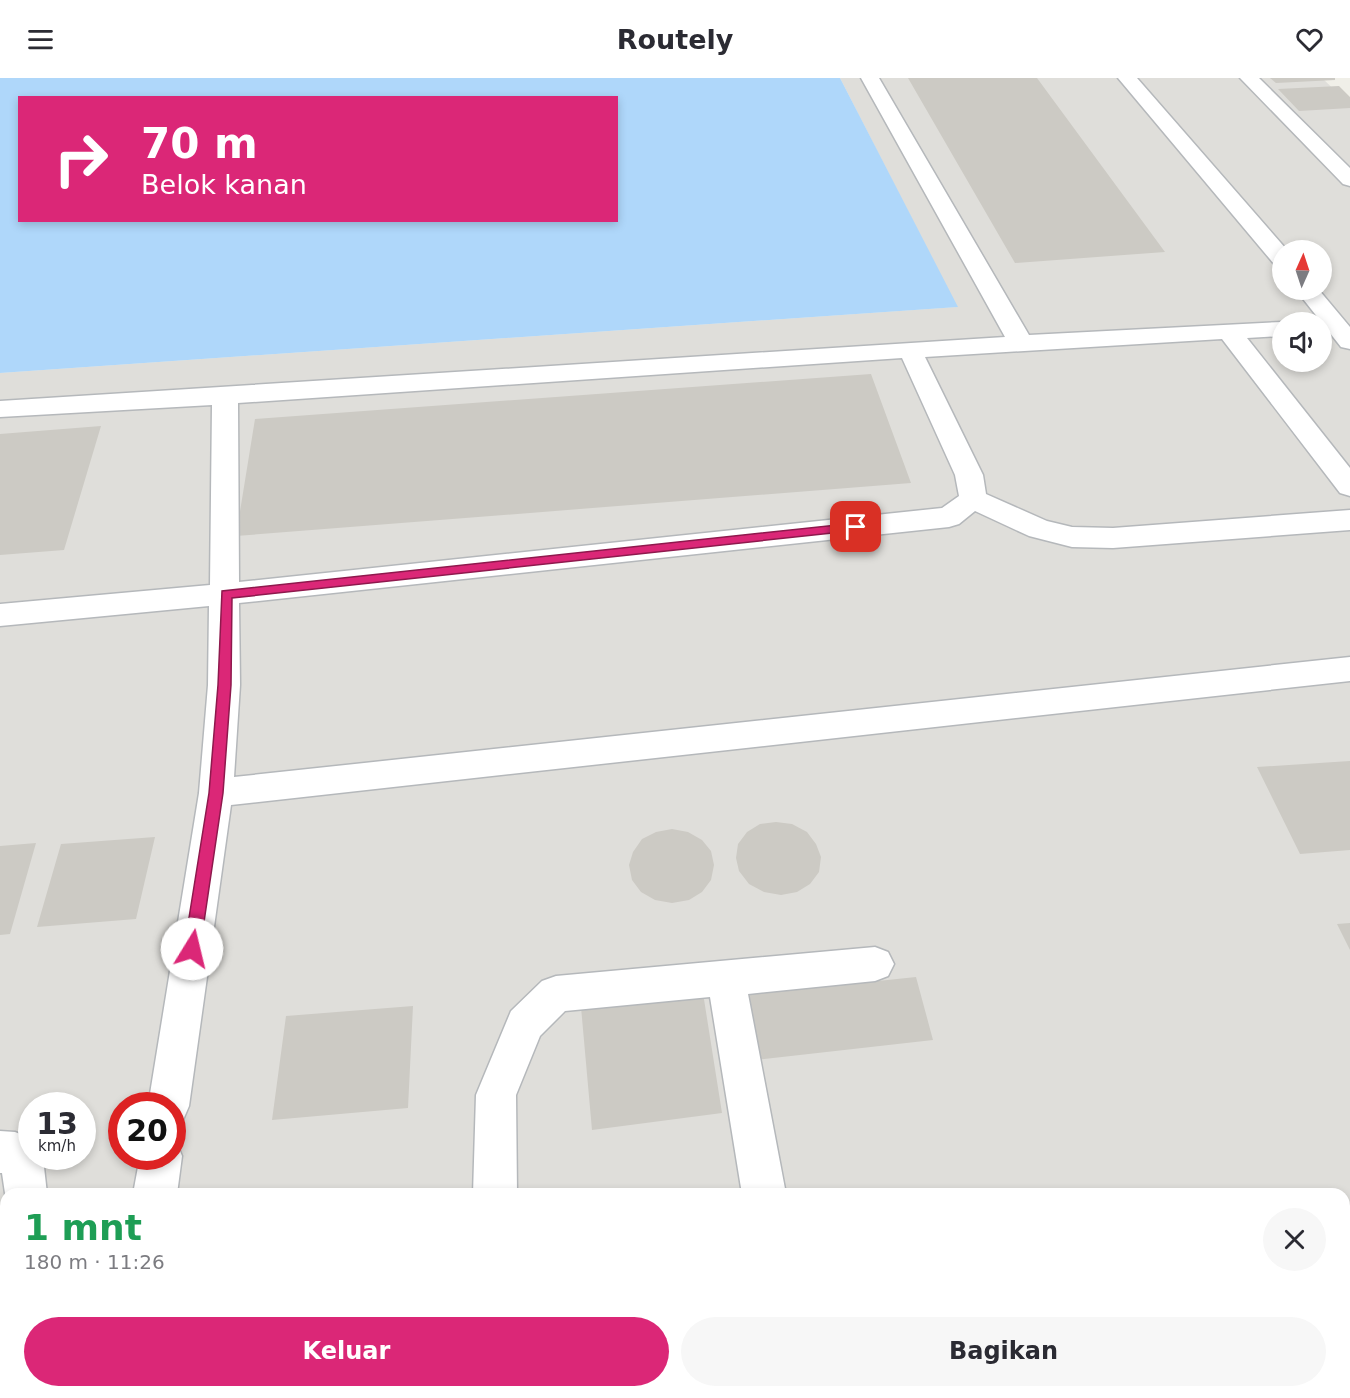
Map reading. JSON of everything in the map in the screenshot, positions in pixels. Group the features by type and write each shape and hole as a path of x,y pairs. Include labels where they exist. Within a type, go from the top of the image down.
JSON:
{"lane":[{"path":"870,78 1021,343"},
{"path":"1127,78 1272,247"},
{"path":"1249,78 1350,180"},
{"path":"1314,300 1336,332"},
{"path":"0,409 911,352 1021,343 1272,330"},
{"path":"1230,333 1350,488"},
{"path":"911,352 969,475 973,499"},
{"path":"170,1092 216,793 224,685 225,396"},
{"path":"973,499 1039,529 1072,537 1113,538 1350,520"},
{"path":"0,615 226,594 949,517 973,499"},
{"path":"216,793 1350,669"},
{"path":"495,1188 496,1095 525,1023 556,994 875,964"},
{"path":"726,978 763,1188"},
{"path":"0,1152 15,1153 23,1167 25,1188"},
{"path":"156,1188 158,1170"}],"shaded area":[{"path":"840,78 1322,78 1350,105 1350,1188 0,1188 0,373 957,307"}],"water":[{"path":"0,78 840,78 958,307 0,373"}],"building":[{"path":"908,78 1037,78 1165,252 1015,263"},
{"path":"1270,78 1335,78 1335,80 1276,83"},
{"path":"1339,86 1350,97 1350,108 1299,111 1278,89"},
{"path":"871,374 911,483 236,536 255,419"},
{"path":"101,426 64,550 0,555 0,434"},
{"path":"1350,761 1350,850 1300,854 1257,767"},
{"path":"776,822 792,824 807,832 816,844 821,857 819,872 810,884 797,892 781,895 764,892 749,884 739,871 736,858 738,844 747,832 760,824"},
{"path":"672,829 688,832 702,840 711,851 714,865 711,880 702,892 689,900 672,903 655,900 641,892 632,880 629,865 633,852 642,839 656,832"},
{"path":"155,837 136,919 37,927 61,844"},
{"path":"36,843 10,934 0,935 0,846"},
{"path":"1350,923 1350,950 1337,924"},
{"path":"916,977 933,1040 756,1060 745,995"},
{"path":"703,993 722,1113 592,1130 581,1007"},
{"path":"413,1006 408,1108 272,1120 286,1016"}],"route":[{"path":"192,949 216,793 224,685 226,594 856,527"}]}
